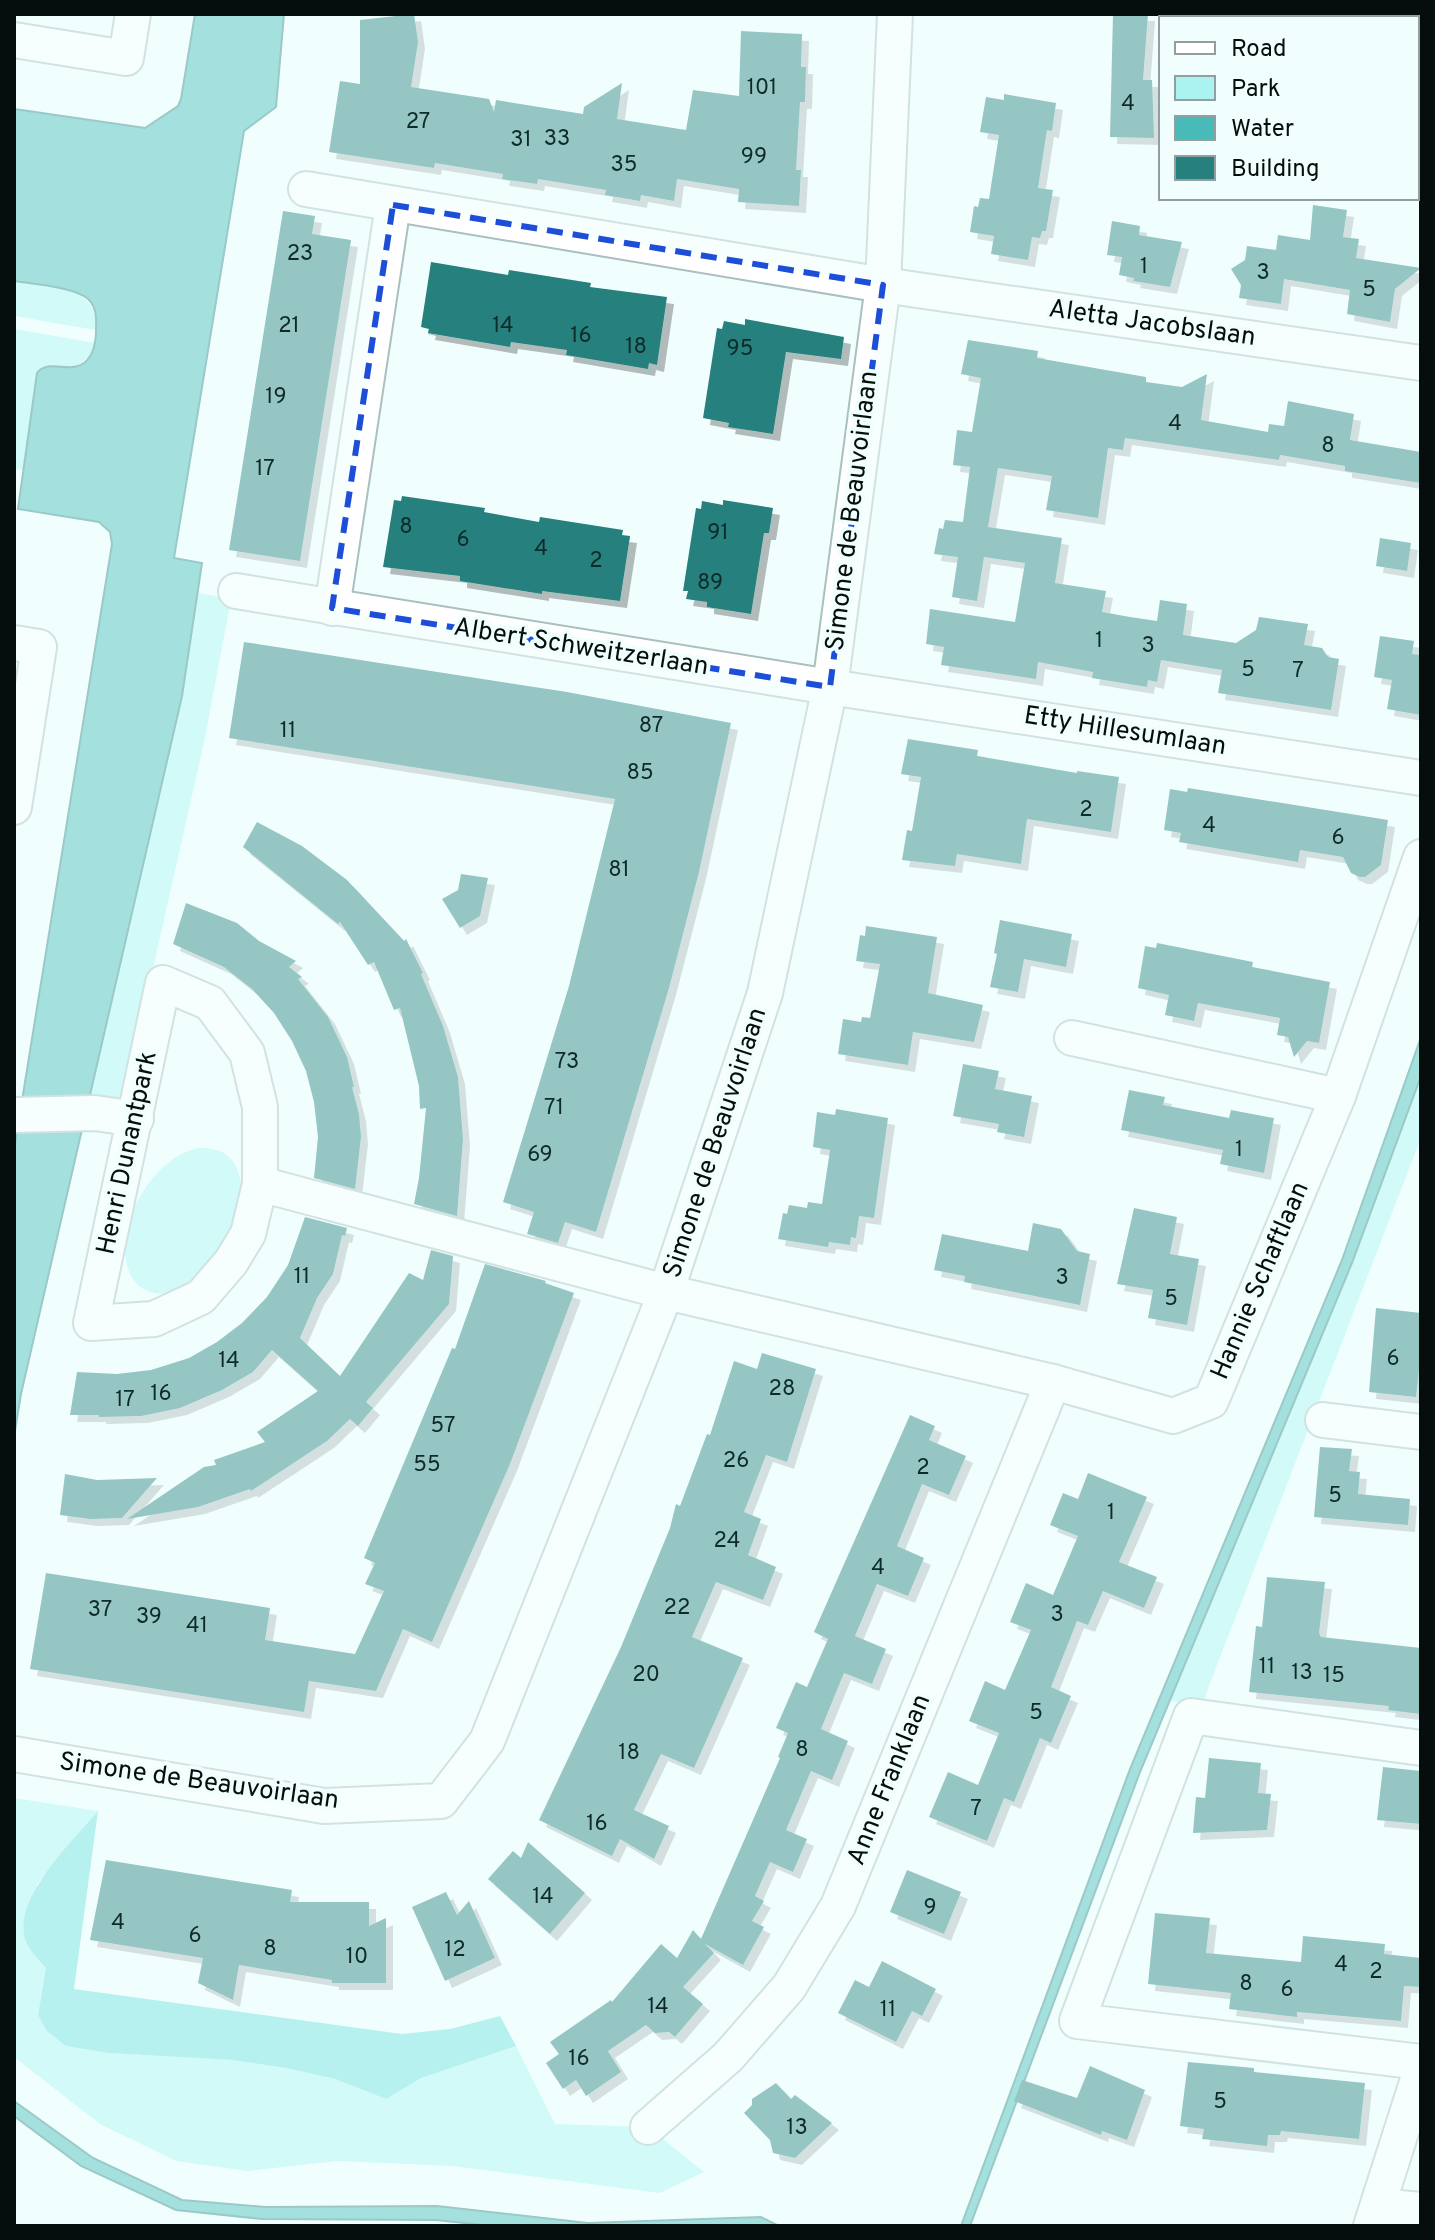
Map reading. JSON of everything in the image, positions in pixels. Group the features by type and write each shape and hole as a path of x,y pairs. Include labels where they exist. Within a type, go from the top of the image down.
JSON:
{"street":[{"path":"14,40 126,58 133,14"},
{"name":"Simone de Beauvoirlaan","path":"14,1754 324,1806 441,1801 487,1741 666,1292 765,993 830,687 883,285 895,14"},
{"path":"306,189 883,285"},
{"path":"332,608 393,205"},
{"name":"Aletta Jacobslaan","path":"883,285 1421,363"},
{"name":"Albert Schweitzerlaan","path":"236,591 830,687"},
{"path":"14,643 39,647 14,807"},
{"name":"Etty Hillesumlaan","path":"830,687 1421,778"},
{"name":"Hannie Schaftlaan","path":"666,1292 1053,1382 1173,1416 1211,1401 1338,1096 1421,857"},
{"name":"Henri Dunantpark","path":"163,983 210,1003 247,1053 260,1107 260,1184 248,1234 231,1262 201,1297 154,1319 91,1323 136,1119 163,983"},
{"path":"1072,1038 1338,1096"},
{"path":"14,1115 95,1113 136,1119"},
{"path":"260,1184 666,1292"},
{"name":"Anne Franklaan","path":"648,2127 728,2057 789,1987 838,1906 1053,1382"},
{"path":"1323,1420 1421,1432"},
{"path":"1421,1748 1191,1716 1077,2021 1421,2062"},
{"path":"1421,2070 1374,2216 1421,2210"}],"highlighted area":[{"path":"393,205 883,285 830,687 332,608"}],"green space":[{"path":"14,281 56,287 81,296 95,315 96,330 14,316"},
{"path":"14,329 95,343 92,354 77,366 48,366 37,373 23,470 14,469"},
{"path":"198,593 231,599 205,738 124,1097 88,1104 182,696"},
{"path":"1421,1066 1421,1138 1203,1706 1170,1701 1352,1263"},
{"path":"198,1148 218,1150 235,1165 242,1193 238,1224 219,1257 190,1286 167,1294 144,1289 130,1275 125,1254 128,1228 137,1202 152,1178 173,1159"},
{"path":"14,1798 98,1811 37,1884 35,1957 46,1968 38,2015 66,2046 109,2053 232,2060 286,2068 335,2079 386,2099 420,2078 516,2046 555,2124 648,2127 704,2172 660,2193 453,2166 337,2161 248,2171 176,2161 100,2124 14,2057"}],"shaded area":[{"path":"98,1811 74,1989 402,2034 450,2029 500,2016 516,2046 421,2078 386,2099 335,2079 286,2068 232,2060 109,2053 66,2046 47,2031 38,2015 46,1968 27,1944 24,1927 27,1910 46,1873"}],"water":[{"path":"195,14 284,14 276,107 244,131 174,558 202,563 182,696 21,1394 14,1437 14,1150 112,544 110,532 99,522 18,509 37,373 47,367 72,367 84,363 90,357 96,338 96,315 88,299 82,295 14,281 14,109 145,128 178,106"},
{"path":"1421,1037 1421,1076 1352,1263 1140,1772 970,2226 961,2226 1130,1769 1342,1260"},
{"path":"14,2101 93,2158 182,2200 265,2207 437,2206 588,2223 761,2217 779,2226 492,2226 436,2220 262,2219 176,2210 81,2166 14,2116"}],"building":[{"path":"414,14 418,42 411,87 489,99 494,112 496,100 583,114 584,107 622,83 617,119 686,130 693,90 739,96 741,31 802,34 801,67 806,67 805,102 800,102 796,170 801,170 799,206 738,202 739,189 677,179 674,201 641,195 640,201 605,195 606,190 538,179 537,184 502,179 503,174 435,163 434,168 329,152 340,81 360,84 360,20"},
{"path":"1113,14 1148,14 1143,80 1152,80 1154,138 1110,137"},
{"path":"1004,94 1056,103 1052,131 1047,130 1038,188 1053,190 1046,231 1042,231 1040,238 1032,237 1028,260 991,254 994,236 970,232 974,206 978,207 980,198 989,199 999,135 980,132 986,97 1004,100"},
{"path":"1313,205 1347,210 1343,237 1359,239 1356,258 1421,268 1395,289 1390,322 1347,314 1350,290 1284,279 1281,304 1239,298 1241,285 1231,269 1245,260 1247,246 1276,250 1278,235 1310,240"},
{"path":"283,211 315,216 312,234 351,240 300,561 229,550"},
{"path":"1112,221 1140,226 1139,235 1182,242 1170,287 1133,281 1134,278 1119,275 1122,257 1107,255"},
{"path":"431,262 508,275 509,270 591,283 590,287 667,297 657,365 649,363 648,369 566,355 567,350 511,342 510,347 428,333 429,329 421,327"},
{"path":"745,319 844,337 841,359 786,352 773,434 728,427 729,423 703,418 717,328 722,329 724,321 745,325"},
{"path":"968,340 1038,351 1037,358 1146,377 1146,382 1182,387 1207,374 1201,420 1268,432 1269,424 1284,426 1288,401 1354,414 1350,440 1421,452 1421,483 1345,471 1345,466 1280,455 1279,460 1125,438 1123,450 1108,448 1098,518 1046,510 1052,476 998,468 988,527 1062,538 1055,583 1106,591 1102,612 1130,617 1157,621 1160,600 1187,604 1183,635 1236,643 1256,630 1259,617 1308,624 1304,645 1322,648 1328,657 1339,659 1331,710 1218,693 1222,670 1161,660 1157,682 1148,680 1147,687 1092,678 1093,672 1038,662 1036,679 941,665 944,647 926,644 930,609 1015,622 1025,563 984,557 977,601 952,597 958,557 934,554 939,528 943,529 945,520 963,522 970,467 953,465 957,430 972,432 981,378 961,374"},
{"path":"402,496 485,508 484,512 539,522 540,517 623,530 622,535 630,536 620,601 542,591 542,594 460,581 460,576 383,567 394,500 401,501"},
{"path":"723,500 773,508 769,533 764,533 751,614 707,607 707,602 686,599 688,591 683,591 696,508 701,509 702,501 723,505"},
{"path":"1380,538 1411,543 1407,571 1376,566"},
{"path":"1380,636 1414,641 1412,654 1421,655 1421,715 1387,709 1392,680 1374,677"},
{"path":"244,642 567,692 731,723 699,872 669,988 596,1232 565,1222 558,1243 527,1234 534,1212 503,1202 569,986 615,799 229,738"},
{"path":"908,739 978,750 977,756 1119,777 1111,832 1027,819 1021,864 957,854 955,866 902,860 907,830 912,831 921,777 901,774"},
{"path":"1188,788 1388,820 1381,865 1365,877 1360,877 1351,873 1343,857 1300,850 1298,862 1179,842 1181,833 1164,830 1170,789 1187,792"},
{"path":"257,822 302,846 347,880 404,941 406,939 443,1026 458,1077 463,1139 457,1216 414,1204 426,1108 420,1109 419,1086 400,1008 394,1010 374,962 368,965 340,922 338,924 243,847"},
{"path":"461,874 488,878 480,916 460,928 442,899 458,890"},
{"path":"186,903 237,923 259,941 296,961 289,967 302,977 298,979 328,1017 347,1057 361,1137 355,1189 314,1178 318,1137 314,1102 306,1071 274,1013 252,989 224,967 173,944"},
{"path":"1000,920 1072,934 1066,967 1024,959 1018,992 990,987"},
{"path":"866,926 937,937 928,993 983,1005 974,1042 913,1032 908,1065 838,1054 843,1019 861,1022 862,1017 870,1018 880,964 856,961 860,935 865,936"},
{"path":"1157,943 1253,962 1252,967 1330,982 1319,1043 1307,1041 1294,1057 1288,1037 1277,1035 1280,1018 1198,1003 1194,1021 1165,1015 1169,995 1138,988 1145,946 1156,948"},
{"path":"963,1064 999,1071 995,1089 1032,1096 1024,1137 997,1132 999,1124 953,1116"},
{"path":"1129,1090 1165,1097 1163,1105 1229,1118 1231,1110 1274,1118 1264,1173 1220,1164 1223,1150 1121,1130"},
{"path":"836,1109 888,1118 874,1218 859,1216 856,1238 851,1237 850,1245 829,1242 828,1247 778,1239 783,1213 787,1214 789,1205 807,1208 808,1202 822,1204 830,1150 813,1147 817,1112 835,1115"},
{"path":"1134,1208 1177,1217 1170,1254 1199,1259 1187,1325 1148,1318 1153,1290 1117,1284"},
{"path":"305,1217 347,1228 345,1236 342,1235 333,1274 317,1298 300,1338 340,1376 409,1273 423,1280 431,1250 453,1256 449,1304 366,1402 373,1408 358,1426 350,1419 327,1441 251,1491 198,1507 127,1519 204,1467 216,1465 214,1460 265,1442 257,1432 318,1391 272,1350 253,1372 222,1390 180,1408 141,1416 70,1415 77,1372 117,1374 151,1370 189,1358 217,1342 242,1323 267,1297 288,1265"},
{"path":"1033,1223 1061,1229 1077,1251 1090,1254 1080,1305 964,1282 965,1276 934,1270 942,1234 1028,1251"},
{"path":"485,1264 546,1281 574,1293 510,1464 432,1642 403,1629 376,1691 309,1681 304,1712 30,1669 46,1573 270,1608 265,1640 355,1654 384,1591 365,1584 375,1563 364,1558 452,1348 455,1349"},
{"path":"1376,1308 1421,1313 1416,1397 1369,1392"},
{"path":"762,1353 816,1369 787,1462 766,1455 744,1512 761,1519 748,1555 776,1567 763,1600 716,1582 692,1637 743,1658 694,1768 661,1754 634,1810 669,1826 654,1859 620,1839 612,1856 539,1820 621,1647 670,1528 676,1504 680,1506 707,1434 710,1435 734,1361 757,1369"},
{"path":"910,1415 935,1426 929,1440 966,1456 949,1495 922,1484 897,1546 924,1558 908,1596 877,1584 855,1636 886,1649 872,1684 844,1673 821,1729 848,1741 832,1780 811,1771 786,1830 807,1839 793,1872 770,1862 755,1896 764,1901 752,1921 764,1927 743,1965 705,1944 714,1953 683,1987 703,2004 675,2037 669,2032 655,2033 646,2025 608,2051 621,2072 586,2096 576,2080 563,2089 546,2063 559,2054 550,2042 612,2002 661,1944 677,1958 693,1930 701,1939 780,1758 788,1733 776,1728 796,1682 807,1687 828,1639 814,1632"},
{"path":"1320,1447 1352,1449 1349,1471 1360,1472 1358,1494 1410,1499 1408,1525 1314,1517"},
{"path":"1088,1473 1147,1497 1119,1562 1157,1577 1144,1608 1103,1591 1088,1625 1077,1621 1051,1687 1071,1696 1051,1743 1040,1738 1014,1802 1004,1798 987,1841 929,1817 948,1772 978,1785 999,1733 969,1721 985,1681 1005,1690 1031,1630 1010,1622 1026,1583 1053,1595 1078,1536 1050,1525 1063,1493 1078,1499"},
{"path":"65,1474 97,1480 157,1478 122,1518 90,1519 60,1515"},
{"path":"1267,1577 1325,1582 1321,1637 1421,1648 1421,1714 1388,1710 1389,1706 1249,1692 1256,1626 1262,1627"},
{"path":"1209,1758 1261,1763 1258,1793 1271,1794 1267,1830 1193,1833 1196,1797 1205,1798"},
{"path":"1383,1767 1421,1771 1421,1824 1377,1820"},
{"path":"528,1842 585,1893 550,1934 488,1879 513,1851 521,1858"},
{"path":"106,1860 292,1890 290,1902 369,1902 369,1926 386,1918 386,1983 332,1983 332,1980 239,1965 233,2000 198,1983 203,1958 90,1940"},
{"path":"907,1870 961,1892 944,1934 890,1912"},
{"path":"446,1892 457,1915 469,1901 495,1958 445,1981 412,1907"},
{"path":"1155,1913 1210,1918 1206,1953 1301,1962 1303,1936 1385,1944 1384,1954 1421,1958 1421,1987 1404,1986 1401,2021 1297,2012 1297,2017 1229,2009 1231,1993 1148,1984"},
{"path":"882,1961 936,1989 922,2016 912,2011 896,2042 838,2013 855,1980 869,1987"},
{"path":"1188,2062 1365,2083 1359,2139 1281,2131 1280,2135 1268,2135 1267,2146 1202,2139 1204,2129 1180,2126"},
{"path":"1090,2066 1145,2090 1127,2140 1102,2131 1101,2135 1014,2101 1022,2080 1077,2098"},
{"path":"776,2083 791,2099 795,2095 832,2123 795,2158 773,2153 770,2140 744,2113 752,2105 752,2099"}]}
